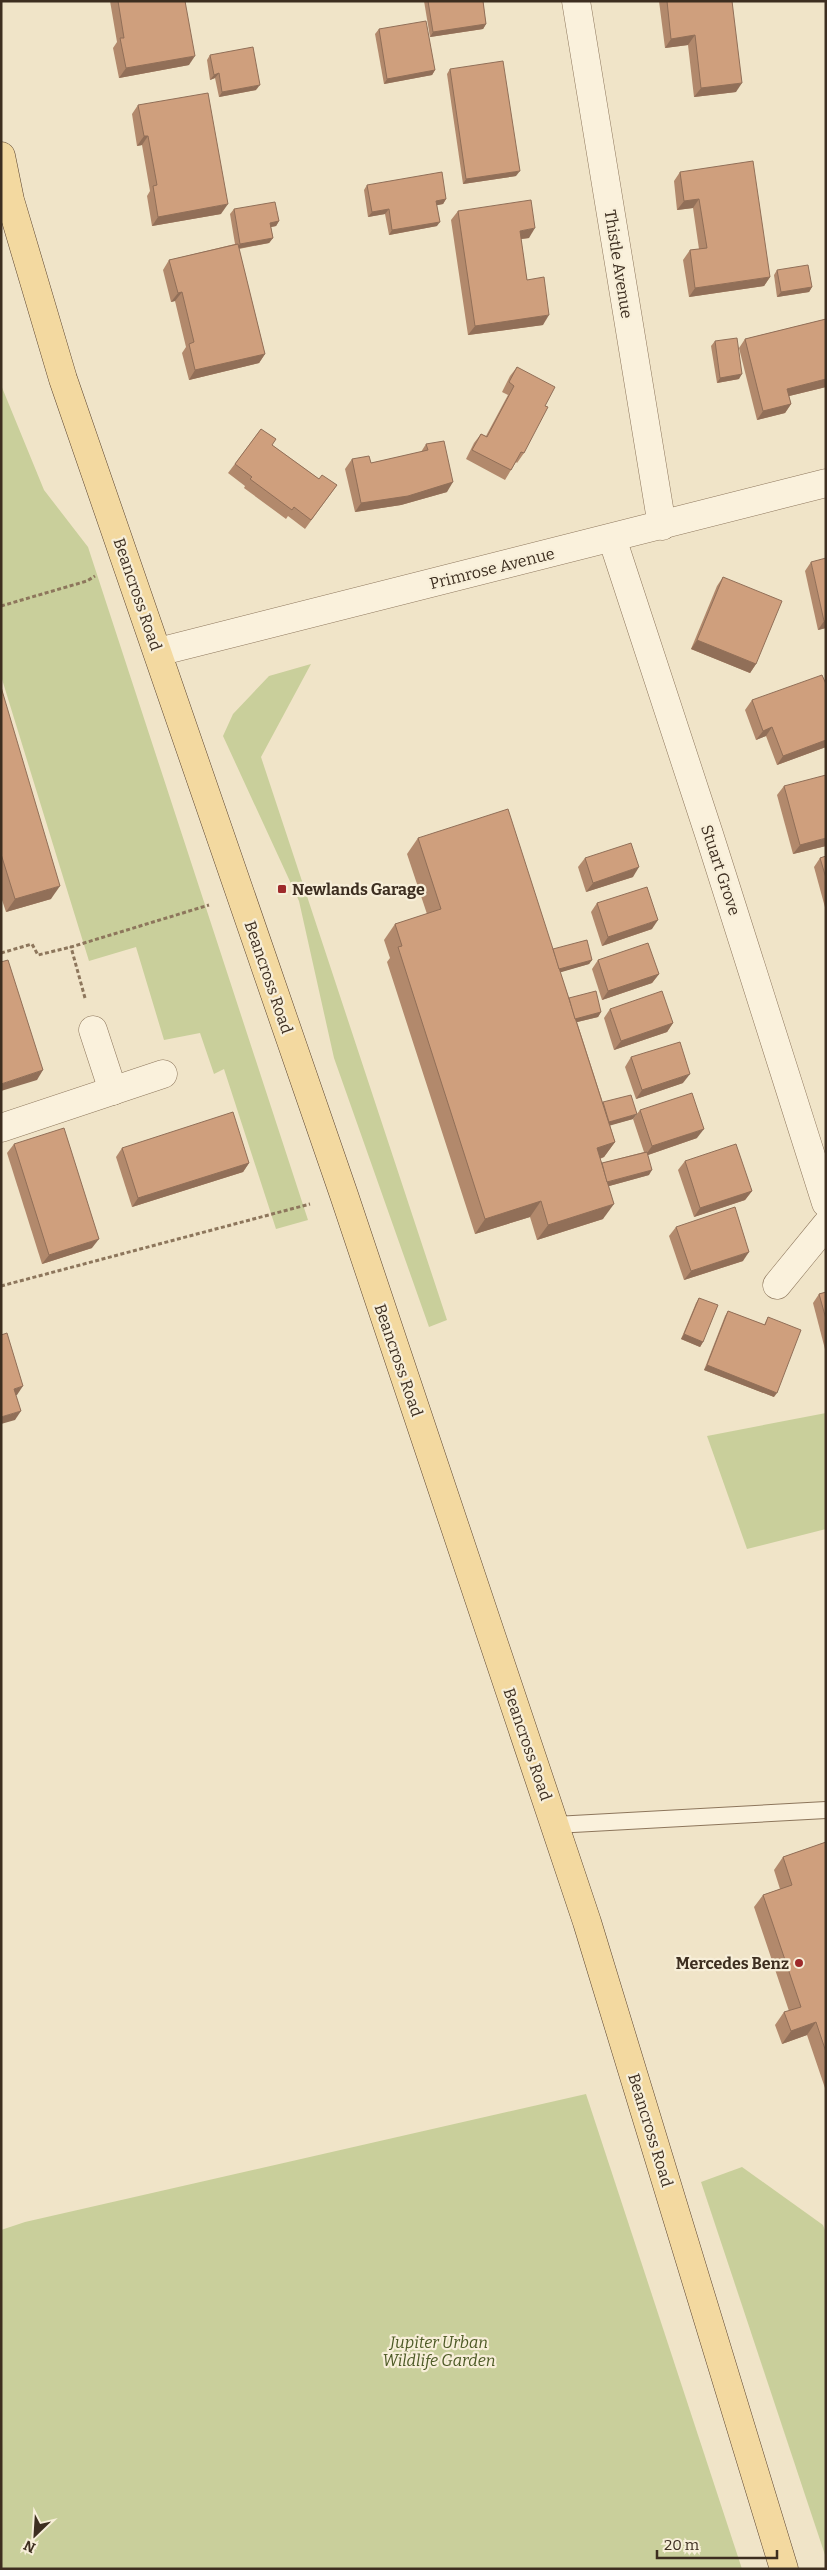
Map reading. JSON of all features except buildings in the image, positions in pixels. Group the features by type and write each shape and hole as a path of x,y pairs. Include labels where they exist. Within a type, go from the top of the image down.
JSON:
{"main road":[{"name":"Beancross Road","path":"1,156 10,200 63,379 344,1195 587,1922 784,2569"}],"street":[{"name":"Thistle Avenue","path":"576,1 662,526"},
{"name":"Primrose Avenue","path":"158,652 826,483"},
{"name":"Stuart Grove","path":"612,538 709,834 826,1203"},
{"path":"93,1030 113,1091"},
{"path":"1,1128 163,1074"},
{"path":"777,1285 826,1224"}],"lane":[{"path":"555,1825 826,1810"}],"path":[{"path":"1,606 87,581 124,556"},
{"path":"1,953 32,944 38,955 72,947 240,895"},
{"path":"72,947 93,1030"},
{"path":"1,1286 344,1195"}],"green space":[{"path":"1,385 44,490 88,547 308,1220 276,1229 224,1069 214,1074 200,1033 164,1040 136,947 89,961 1,676"},
{"path":"311,664 261,757 447,1320 429,1327 334,1058 299,901 223,736 233,714 269,676"},
{"path":"826,1413 826,1529 747,1549 707,1436"},
{"name":"Jupiter Urban Wildlife Garden","path":"586,2094 742,2569 1,2569 1,2230 25,2222"},
{"path":"742,2167 823,2225 826,2233 826,2558 701,2182"}],"place":[{"name":"Newlands Garage","path":"282,889"},
{"name":"Mercedes Benz","path":"799,1963"}]}
